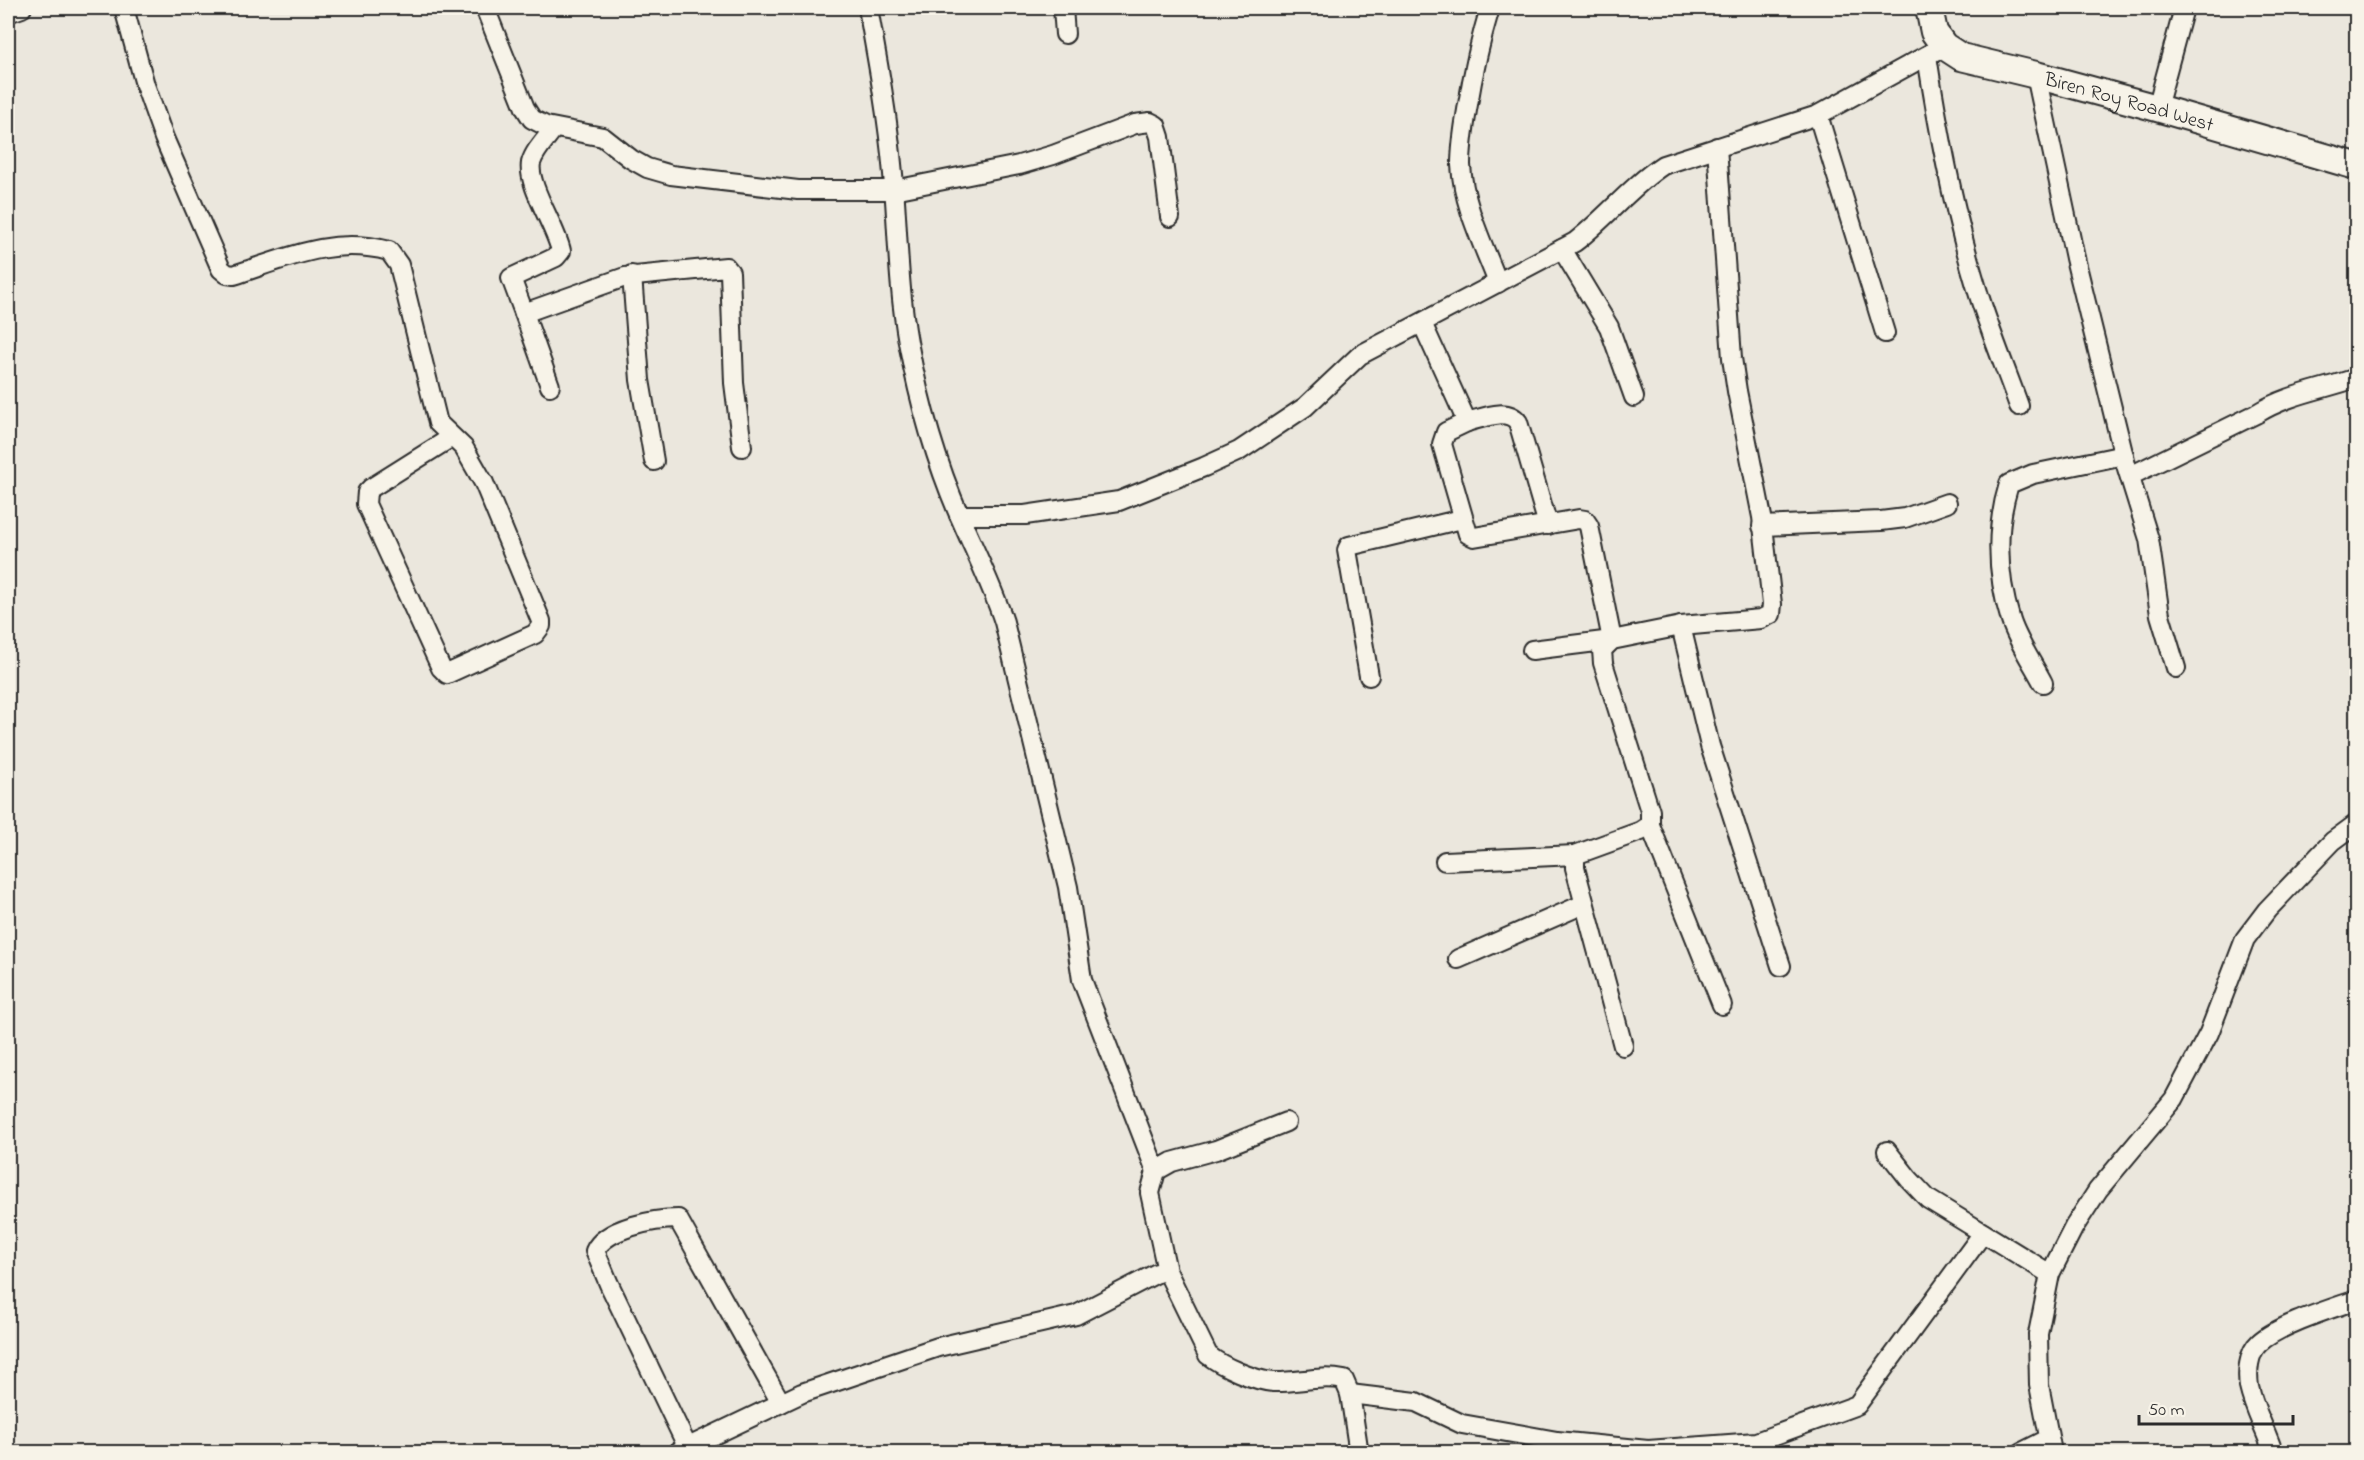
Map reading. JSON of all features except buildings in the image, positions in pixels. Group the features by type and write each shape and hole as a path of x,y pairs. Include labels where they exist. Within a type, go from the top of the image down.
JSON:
{"main road":[{"path":"1929,8 1935,51"},
{"name":"Biren Roy Road West","path":"1935,51 2036,75 2157,108 2356,166"}],"street":[{"path":"8,14 22,8"},
{"path":"124,8 145,85 164,138 221,269 227,274 234,275 312,249 343,244 389,251 399,265 435,416 438,423 464,448 484,483 541,621 541,626 535,634 447,674 436,657 366,504 365,497 371,488 452,437"},
{"path":"484,8 525,108 532,119 554,128 603,137 631,159 647,168 671,175 783,189 894,190 1019,165 1053,155 1135,124 1150,122 1156,125 1160,137 1170,217"},
{"path":"868,8 883,88 894,190 898,262 908,341 932,439 959,515 994,591 1004,622 1065,876 1082,980 1156,1171 1150,1193 1167,1271 1208,1355 1219,1364 1272,1382 1328,1376 1344,1380 1350,1394 1357,1452"},
{"path":"1063,8 1065,34"},
{"path":"1490,8 1476,54 1463,135 1461,165 1474,219 1498,283"},
{"path":"2157,108 2184,8"},
{"path":"959,515 1025,515 1111,503 1137,495 1239,451 1305,407 1360,355 1562,249 1592,229 1652,172 1676,159 1770,132 1818,115 1935,51 1949,180 1977,289 2019,406"},
{"path":"2036,75 2072,246 2124,455 2149,539 2157,599 2176,668"},
{"path":"1818,115 1885,333"},
{"path":"550,386 511,278 556,257 561,250 540,200 531,170 532,161 554,128"},
{"path":"1532,650 1612,640 1681,626 1761,619 1771,614 1772,604 1762,526 1732,358 1717,147"},
{"path":"1562,249 1609,327 1634,398"},
{"path":"525,313 632,275 726,267 730,272 734,383 742,447"},
{"path":"632,275 640,380 654,461"},
{"path":"1422,323 1467,422"},
{"path":"2130,476 2274,403 2356,378"},
{"path":"1548,525 1518,422 1514,416 1506,414 1467,422 1446,432 1442,444 1468,534 1474,537 1548,525 1579,519 1585,520 1589,526 1612,640"},
{"path":"2043,683 2012,623 2001,575 1998,551 2005,497 2009,484 2033,474 2124,455"},
{"path":"1762,526 1881,521 1905,518 1947,503"},
{"path":"1369,676 1347,550 1349,546 1462,519"},
{"path":"1681,626 1710,746 1781,966"},
{"path":"1612,640 1602,650 1603,663 1650,811 1650,825 1722,1005"},
{"path":"2022,1452 2050,1446 2039,1385 2038,1334 2050,1274 2074,1227 2098,1190 2174,1099 2209,1033 2245,939 2267,910 2333,841 2356,824"},
{"path":"1445,861 1575,855 1641,831 1650,825"},
{"path":"1575,855 1575,868 1584,904 1623,1046"},
{"path":"1458,959 1584,904"},
{"path":"1156,1171 1172,1162 1216,1150 1286,1122"},
{"path":"1887,1151 1928,1199 2050,1274"},
{"path":"781,1403 678,1219 660,1219 612,1234 599,1242 595,1251 683,1450 802,1393 938,1347 1076,1315 1167,1271"},
{"path":"1350,1394 1416,1402 1462,1424 1557,1442 1648,1450 1756,1442 1857,1405 1983,1233"},
{"path":"2273,1452 2249,1386 2252,1352 2258,1343 2296,1321 2356,1300"}]}
